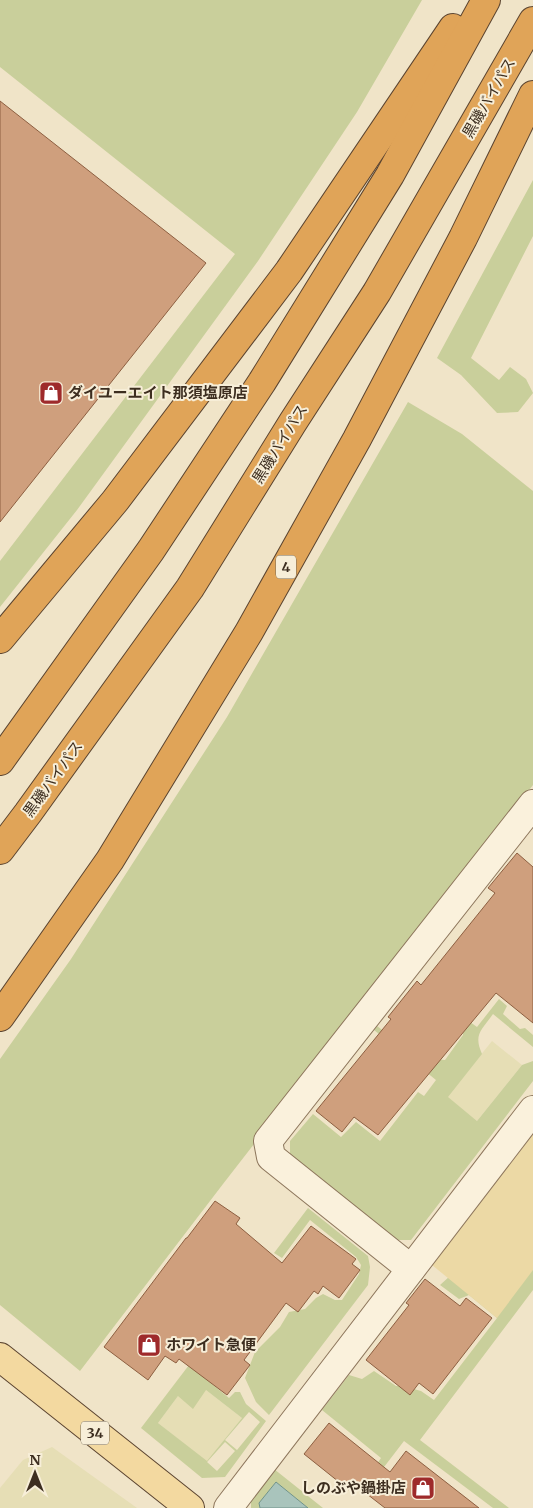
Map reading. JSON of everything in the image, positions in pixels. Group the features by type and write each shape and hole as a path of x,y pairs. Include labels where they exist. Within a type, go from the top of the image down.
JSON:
{"highway":[{"path":"0,638 116,501 289,271 414,88 471,0"},
{"path":"0,761 151,550 262,382 390,175 486,0"},
{"name":"黒磯バイパス","path":"0,850 190,588 293,422 377,292 533,21"},
{"name":"4","path":"0,1016 110,860 249,632 357,439 458,246 533,95"}],"main road":[{"name":"34","path":"0,1357 190,1508"}],"street":[{"path":"411,1270 271,1157 268,1141 533,804"},
{"path":"228,1508 533,1110"}],"shaded area":[{"path":"492,1041 522,1065 477,1121 447,1097"},
{"path":"206,1390 242,1418 207,1462 158,1423 178,1396"},
{"path":"52,1447 137,1508 0,1508 0,1488 23,1460"}],"green space":[{"path":"0,0 422,0 357,112 258,261 77,510 0,607 0,561 235,254 0,67"},
{"path":"533,180 533,236 471,358 499,380 510,367 526,379 533,393 518,412 497,413 461,375 437,358"},
{"path":"408,402 462,434 533,491 533,785 80,1371 0,1305 0,1059 71,959 227,717"},
{"path":"499,999 507,1006 503,1014 520,1029 525,1028 533,1035 533,1047 493,1014 480,1032 478,1042 482,1054 448,1097 477,1121 522,1065 533,1061 533,1081 411,1240 392,1240 290,1159 290,1141 313,1114 341,1137 356,1122 380,1141 418,1092 424,1096 436,1080 374,1030 377,1026 429,1066 434,1059 445,1060 463,1035 459,1014 477,1027"},
{"path":"308,1208 368,1256 370,1267 368,1285 269,1415 256,1402 245,1378 255,1352 280,1327 289,1312 305,1309 323,1294 335,1300 342,1300 359,1274 361,1265 356,1257 310,1220 282,1258 274,1253"},
{"path":"533,1257 533,1290 420,1440 509,1508 493,1508 404,1441 371,1484 366,1480 381,1458 322,1410 349,1375 362,1379 374,1371 396,1386 421,1391 434,1400 497,1318 469,1295 459,1299 440,1285 450,1276"},
{"path":"189,1365 229,1398 235,1392 240,1392 246,1404 266,1421 225,1477 202,1478 141,1428","holes":["206,1390 242,1418 207,1461 158,1423 178,1396 193,1409","249,1412 260,1422 237,1450 225,1440","225,1442 235,1451 217,1471 207,1462"]},
{"path":"274,1469 323,1508 308,1508 276,1482 259,1503 260,1508 251,1508 251,1498"}],"sand":[{"path":"533,1134 533,1270 497,1318 432,1265"}],"water":[{"path":"276,1482 308,1508 260,1508 259,1503"}],"building":[{"name":"ダイユーエイト那須塩原店","path":"0,101 206,263 0,522"},
{"path":"517,853 533,867 533,1023 496,993 378,1135 354,1117 342,1132 316,1111 391,1019 388,1017 417,981 421,985 495,893 488,888"},
{"path":"215,1201 240,1218 236,1224 282,1263 311,1226 356,1259 352,1264 360,1270 339,1298 323,1286 318,1294 314,1291 298,1312 286,1303 244,1360 250,1365 227,1395 179,1359 176,1363 165,1356 148,1380 104,1347"},
{"path":"425,1279 460,1306 466,1298 492,1318 433,1394 419,1383 410,1395 366,1360 409,1305 406,1303"},
{"path":"329,1423 390,1472 406,1451 479,1508 385,1508 354,1484 349,1490 304,1454"}],"place":[{"name":"ダイユーエイト那須塩原店","path":"51,393"},
{"name":"ホワイト急便","path":"149,1345"},
{"name":"しのぶや鍋掛店","path":"423,1488"}]}
